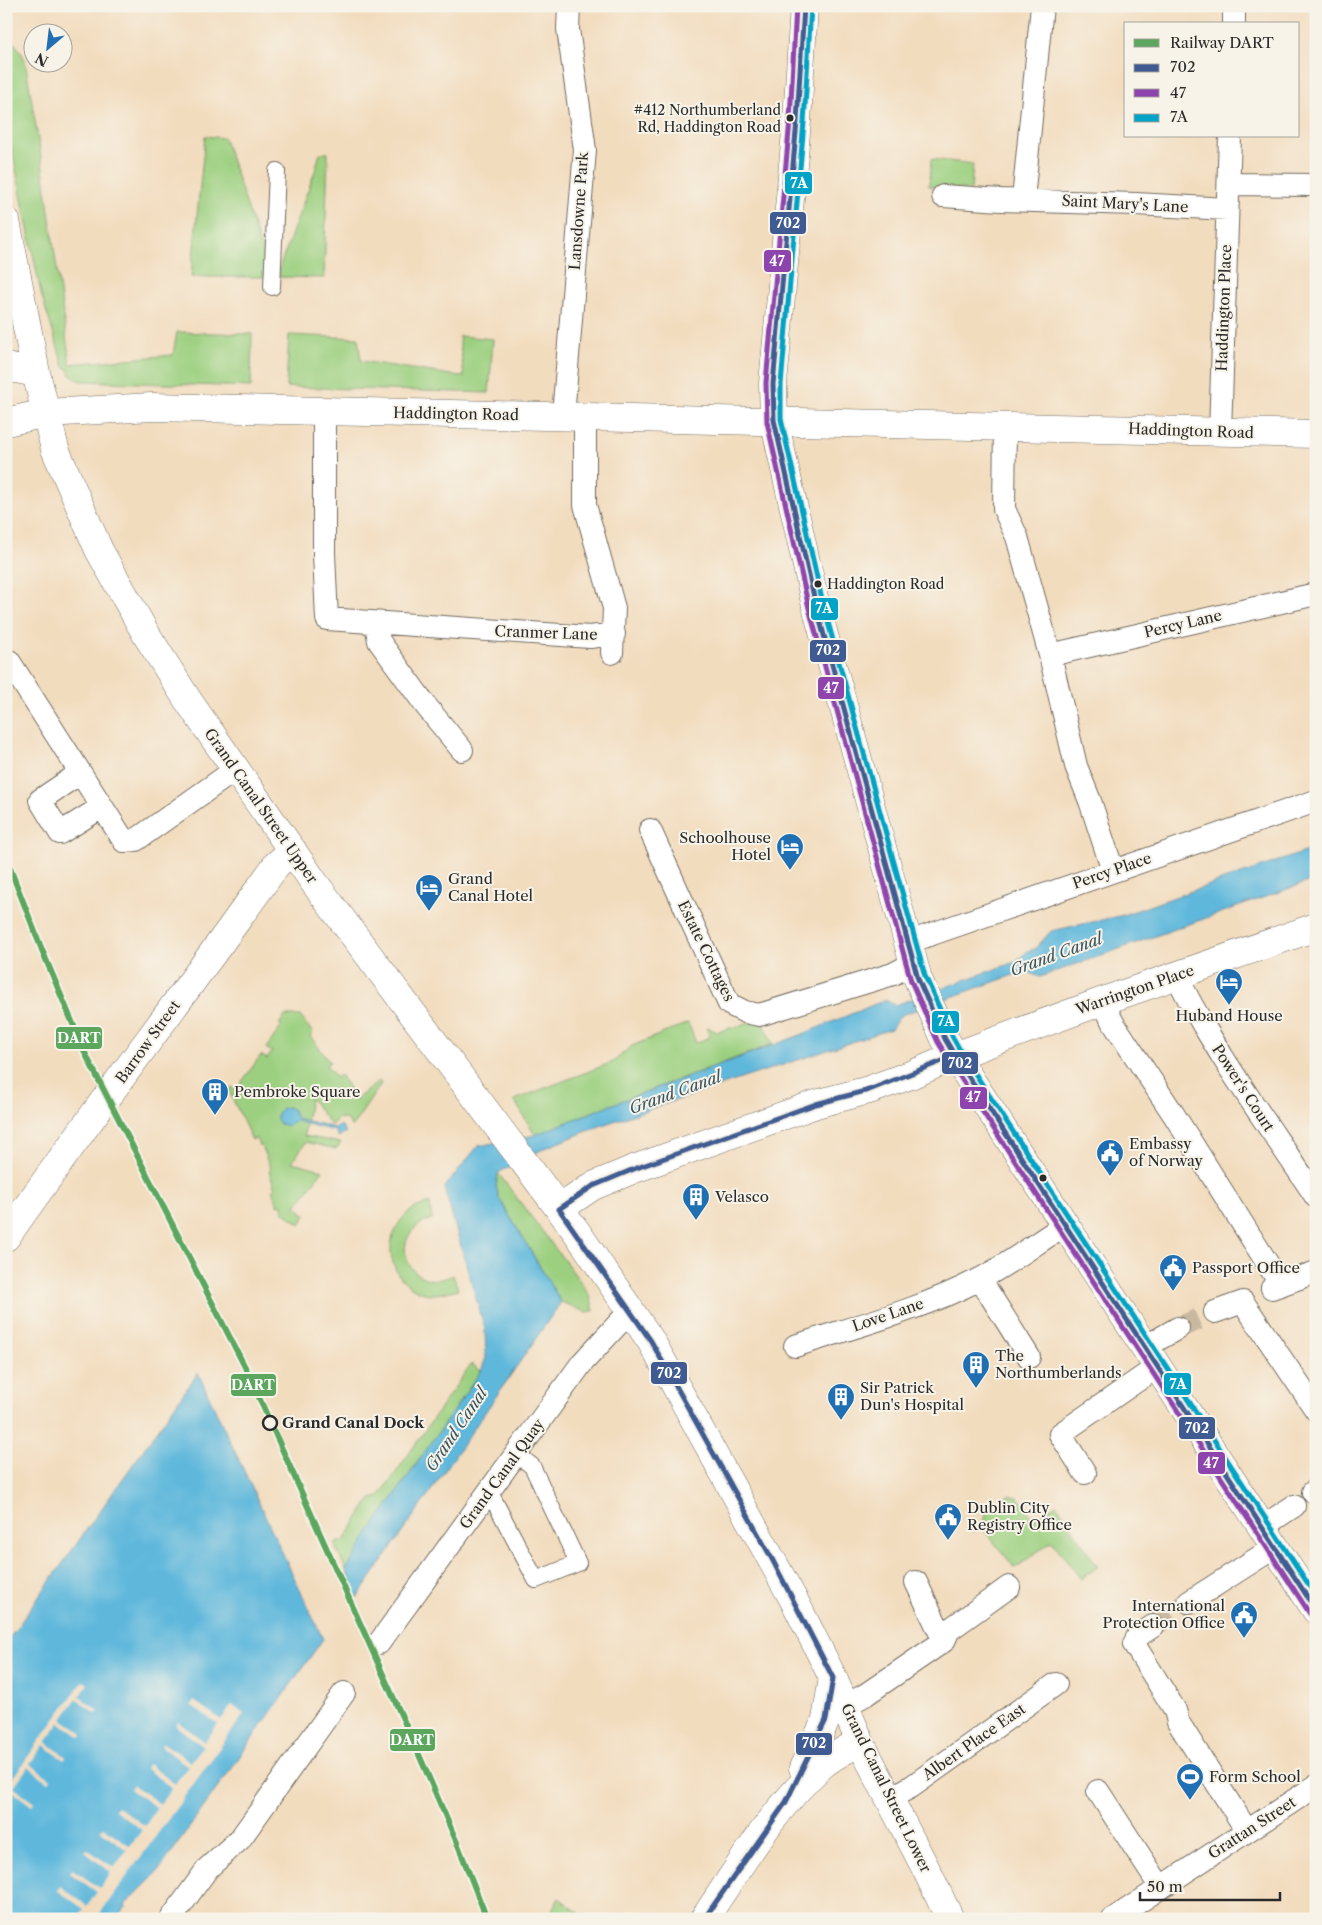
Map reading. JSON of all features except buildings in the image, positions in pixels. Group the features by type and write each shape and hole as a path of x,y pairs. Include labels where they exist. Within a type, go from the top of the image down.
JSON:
{"main road":[{"path":"804,6 773,384 774,420 816,606 914,961 938,1021 955,1056 1316,1610"},
{"name":"Grand Canal Street Upper","path":"6,221 36,373 55,449 99,550 146,634 235,770 316,885 529,1169"},
{"path":"6,367 36,373"},
{"name":"Haddington Road","path":"6,422 46,413 152,406 1316,434"},
{"name":"Barrow Street","path":"6,1237 277,864 293,851"},
{"name":"Warrington Place","path":"559,1209 593,1186 634,1168 816,1104 869,1090 1103,1001 1316,927"},
{"name":"Grand Canal Street Lower","path":"529,1169 631,1310 651,1341 750,1517 807,1624 858,1737 950,1919"},
{"path":"786,1802 826,1720 833,1678"},
{"path":"704,1919 786,1802 822,1765 858,1737 846,1732 833,1739 822,1747 803,1768"}],"street":[{"name":"Lansdowne Park","path":"569,6 568,29 584,150 574,416"},
{"path":"1023,200 1042,6"},
{"path":"1234,6 1234,22"},
{"name":"Haddington Place","path":"1220,432 1230,138"},
{"path":"272,288 277,171"},
{"path":"1229,184 1316,185"},
{"name":"Saint Mary's Lane","path":"943,196 1227,209"},
{"name":"Cranmer Lane","path":"324,411 324,554 327,619 376,624 590,637 613,643 614,608 585,505 574,416"},
{"path":"1005,426 1004,509 1017,537 1050,655 1076,766 1090,801 1113,871"},
{"name":"Percy Lane","path":"1050,655 1316,594"},
{"path":"376,624 379,641 426,706 462,750"},
{"path":"8,661 124,841 136,840 235,770"},
{"path":"80,774 40,800 60,833 102,808"},
{"name":"Percy Place","path":"914,961 1113,871 1316,801"},
{"name":"Estate Cottages","path":"650,830 729,1004 745,1012 759,1015 800,1003 893,974 914,961"},
{"name":"Power's Court","path":"1177,975 1185,995 1252,1103 1307,1166 1316,1197"},
{"path":"1103,1001 1112,1022 1174,1115 1277,1287 1316,1272"},
{"name":"Love Lane","path":"795,1346 910,1309 954,1292 980,1279 1065,1225"},
{"path":"980,1279 1028,1357"},
{"path":"1215,1312 1242,1302 1316,1410"},
{"name":"Grand Canal Quay","path":"379,1644 582,1363 631,1310"},
{"path":"1085,1473 1060,1434 1151,1357 1178,1328"},
{"path":"489,1492 536,1580 578,1562 532,1466 516,1454"},
{"path":"1189,1602 1268,1537 1294,1506"},
{"path":"916,1582 944,1641"},
{"path":"845,1706 865,1695 944,1641 949,1630 1009,1587"},
{"path":"1153,1626 1138,1636 1134,1644 1175,1710 1178,1722 1247,1831"},
{"name":"Albert Place East","path":"890,1798 911,1787 1056,1684"},
{"path":"171,1919 208,1868 240,1839 344,1693"},
{"name":"Grattan Street","path":"1113,1919 1316,1786"},
{"path":"1098,1791 1161,1888"}],"green space":[{"path":"6,32 22,54 22,72 27,72 44,175 70,364 173,355 177,332 252,334 251,387 80,381 69,373 68,369 64,367 41,294 6,119"},
{"path":"205,136 224,138 267,265 265,277 191,277"},
{"path":"320,153 328,153 324,278 279,277 280,266"},
{"path":"931,159 973,164 971,190 929,186"},
{"path":"289,335 358,338 361,361 464,377 459,336 493,339 489,393 286,387"},
{"path":"285,1016 300,1016 313,1033 310,1036 330,1062 326,1065 336,1078 340,1075 355,1100 379,1081 381,1084 352,1127 347,1120 339,1118 331,1125 310,1098 304,1136 341,1143 336,1149 306,1142 292,1162 323,1170 296,1206 306,1215 300,1224 282,1211 281,1204 278,1205 272,1190 275,1188 269,1171 271,1169 256,1138 252,1140 229,1091 232,1087 242,1093 246,1087 241,1083 261,1055 267,1059 272,1052 266,1048 282,1026 279,1024"},
{"path":"761,1019 773,1044 535,1135 514,1100 613,1062 632,1046 688,1023 696,1043 710,1037 707,1027 717,1032"},
{"path":"498,1173 583,1285 590,1296 594,1311 586,1312 561,1302 499,1198 496,1186"},
{"path":"430,1203 432,1219 417,1227 408,1237 405,1249 408,1261 414,1271 425,1278 438,1280 453,1275 458,1289 432,1294 424,1293 411,1287 401,1278 391,1255 391,1243 402,1219 414,1209"},
{"path":"471,1364 481,1371 377,1521 346,1570 334,1544 343,1542 371,1499 379,1497"},
{"path":"1009,1495 1018,1497 1034,1520 1056,1504 1098,1567 1081,1579 1052,1541 1015,1568 983,1529 987,1508"},
{"path":"559,1898 587,1919 548,1919 547,1917"}],"water":[{"name":"Grand Canal","path":"1316,848 1316,879 1040,977 1027,972 1019,973 901,1015 891,1029 605,1124 545,1148 498,1173 496,1186 499,1198 561,1302 357,1598 346,1570 377,1521 481,1371 486,1358 485,1329 444,1188 478,1146 535,1135 798,1036 885,1000 895,1005 1015,962 1028,951 1035,949 1051,931 1120,916"},
{"path":"288,1107 293,1110 296,1118 335,1128 341,1125 346,1132 338,1137 335,1131 295,1121 288,1126 280,1124 277,1120 277,1113 282,1108"},
{"path":"198,1373 323,1639 157,1873 125,1905 126,1907 116,1919 6,1919 6,1643"}],"pier":[{"path":"83,1681 88,1684 79,1697 99,1711 97,1714 76,1699 62,1719 83,1734 80,1737 60,1722 46,1742 66,1757 64,1760 44,1745 30,1764 51,1779 49,1782 28,1767 13,1787 34,1803 32,1806 11,1790 6,1797 6,1787"},
{"path":"194,1701 221,1720 232,1705 244,1714 96,1919 78,1919 84,1909 57,1890 60,1886 87,1906 97,1892 70,1873 72,1869 100,1888 111,1872 85,1852 87,1849 114,1868 127,1850 100,1830 103,1827 130,1846 142,1830 115,1810 117,1806 145,1826 157,1808 130,1789 133,1785 160,1804 172,1788 145,1768 148,1764 175,1784 188,1766 161,1746 163,1743 191,1762 203,1746 176,1726 178,1722 205,1742 218,1724 191,1705"}],"tunnel":[{"path":"1178,1328 1215,1312"},
{"path":"1153,1626 1189,1602"}],"rail line":[{"name":"DART","path":"6,858 86,1055 248,1373 420,1757 487,1919"}],"transit line":[{"name":"47","path":"796,6 790,120 766,383 767,422 809,608 911,981 938,1042 949,1060 1310,1614"},
{"name":"702","path":"804,6 797,121 773,384 774,420 816,606 918,979 945,1039 955,1056 1316,1610"},
{"name":"7A","path":"811,6 804,122 781,384 781,419 823,604 925,976 961,1052 1316,1596"},
{"name":"702","path":"704,1919 786,1802 826,1720 833,1678 772,1559 651,1341 559,1209 593,1186 634,1169 816,1104 869,1090 955,1056"}],"place":[{"name":"#412 Northumberland Rd, Haddington Road","path":"790,118"},
{"name":"Haddington Road","path":"818,584"},
{"name":"Schoolhouse Hotel","path":"790,871"},
{"name":"Grand Canal Hotel","path":"429,912"},
{"name":"Huband House","path":"1229,1006"},
{"name":"Pembroke Square","path":"215,1116"},
{"name":"Embassy of Norway","path":"1110,1177"},
{"name":"Velasco","path":"696,1221"},
{"name":"Passport Office","path":"1173,1292"},
{"name":"The Northumberlands","path":"976,1389"},
{"name":"Sir Patrick Dun's Hospital","path":"841,1421"},
{"name":"Grand Canal Dock","path":"270,1423"},
{"name":"Dublin City Registry Office","path":"948,1541"},
{"name":"International Protection Office","path":"1244,1639"},
{"name":"Form School","path":"1190,1801"}]}
